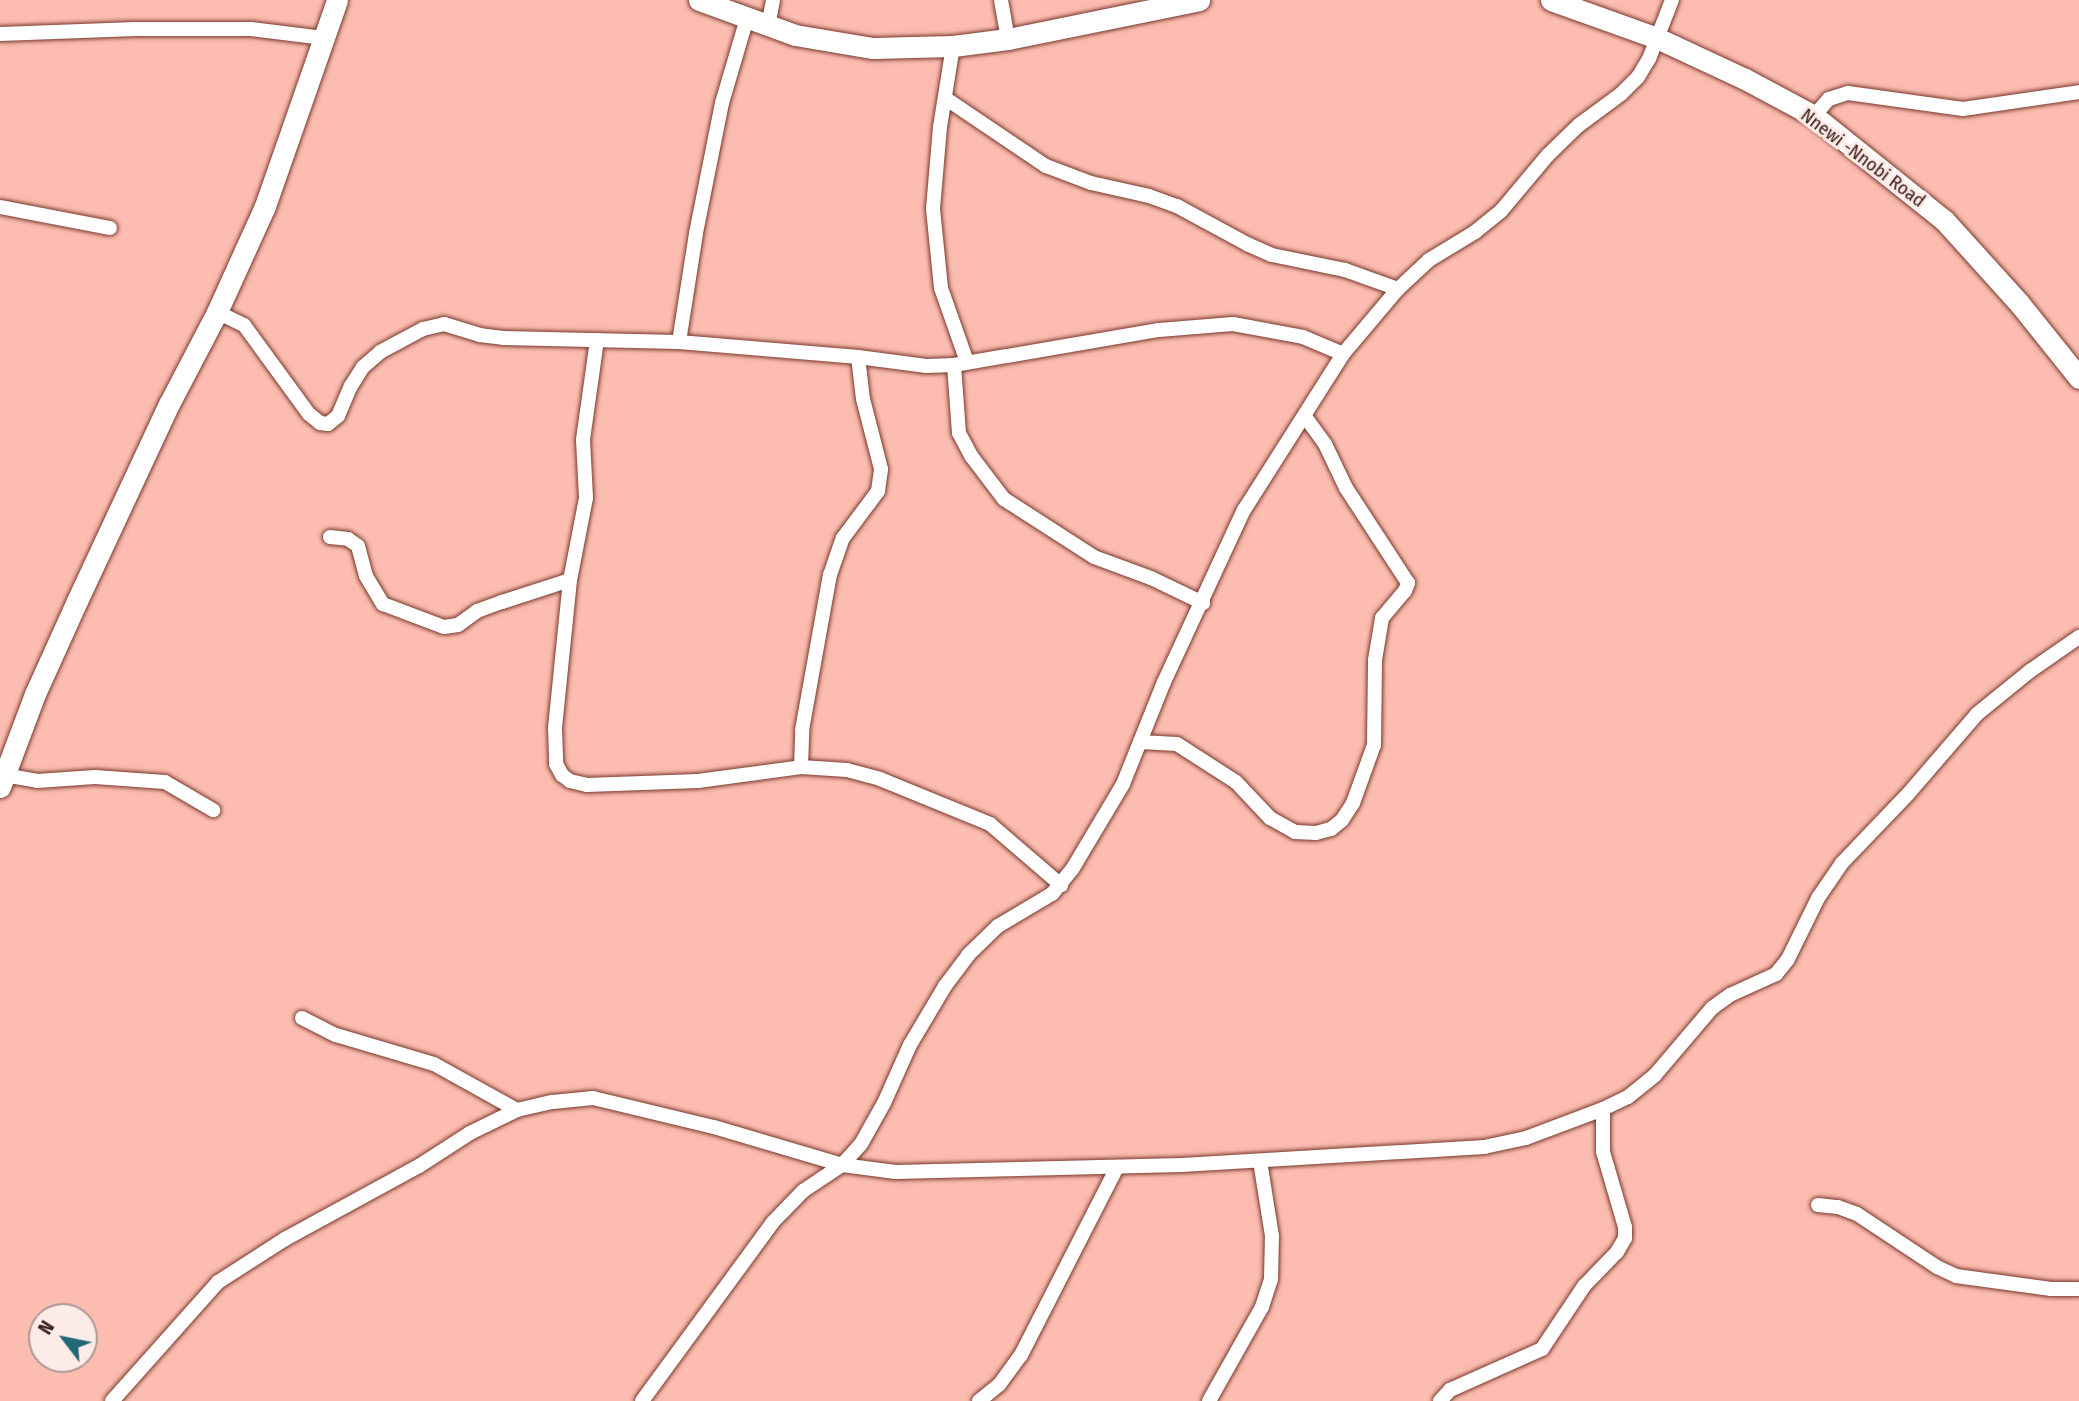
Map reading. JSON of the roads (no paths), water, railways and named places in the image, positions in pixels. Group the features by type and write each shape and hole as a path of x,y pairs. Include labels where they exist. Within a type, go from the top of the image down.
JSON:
{"main road":[{"path":"2,781 35,694 112,524 217,312 265,206 337,0"},
{"path":"699,0 795,35 873,48 953,46 1008,39 1199,0"},
{"name":"Nnewi -Nnobi Road","path":"1551,0 1657,38 1745,79 1814,116 1944,220 2035,321 2079,378"}],"street":[{"path":"768,26 773,0"},
{"path":"1001,0 1008,39"},
{"path":"642,1401 773,1222 803,1191 842,1166 871,1128 910,1045 945,986 968,955 998,926 1041,903 1061,884 1104,820 1123,784 1177,652 1203,603 1244,510 1343,354 1398,289 1429,260 1475,232 1501,211 1563,140 1638,77 1672,0"},
{"path":"679,342 696,233 722,103 747,18"},
{"path":"0,34 136,29 251,29 323,38"},
{"path":"953,46 933,209 941,288 960,363 959,433 972,457 1004,499 1094,556 1152,578 1203,603"},
{"path":"1814,116 1829,99 1848,93 1963,109 2079,92"},
{"path":"945,98 1046,166 1091,183 1149,196 1177,206 1272,255 1345,270 1398,289"},
{"path":"0,207 110,229"},
{"path":"217,312 244,325 309,414 320,423 328,424 338,416 351,386 363,368 380,352 423,329 444,324 479,335 503,338 679,342 858,357 904,366 960,363 1159,330 1233,324 1303,337 1343,354"},
{"path":"597,340 584,424 586,498 570,580 555,728 556,764 562,775 570,781 587,785 698,781 801,767 847,770 880,779 990,824 1061,884"},
{"path":"801,767 804,719 831,575 843,538 878,491 881,469 863,399 858,357"},
{"path":"1139,742 1177,744 1236,782 1270,818 1295,832 1316,833 1331,829 1342,820 1353,803 1374,745 1375,660 1381,618 1405,591 1408,583 1346,488 1325,444 1305,416"},
{"path":"330,537 348,539 358,546 366,576 383,604 444,627 458,625 477,611 502,601 570,580"},
{"path":"111,1401 218,1282 285,1239 419,1167 470,1133 517,1110 593,1098 752,1138 842,1166 896,1172 1261,1161 1484,1147 1526,1138 1604,1109 1628,1097 1655,1075 1712,1008 1730,995 1776,974 1788,959 1818,898 1842,863 1908,794 1978,714 2030,671 2079,637"},
{"path":"2,781 95,777 165,782 213,810"},
{"path":"303,1018 337,1035 434,1064 517,1110"},
{"path":"1440,1401 1450,1390 1542,1349 1584,1286 1617,1252 1625,1238 1625,1227 1603,1152 1604,1109"},
{"path":"1209,1401 1262,1307 1271,1279 1272,1236 1261,1161"},
{"path":"979,1401 999,1385 1021,1355 1116,1167"},
{"path":"1818,1205 1838,1207 1857,1214 1929,1262 1956,1276 2051,1289 2079,1289"}]}
